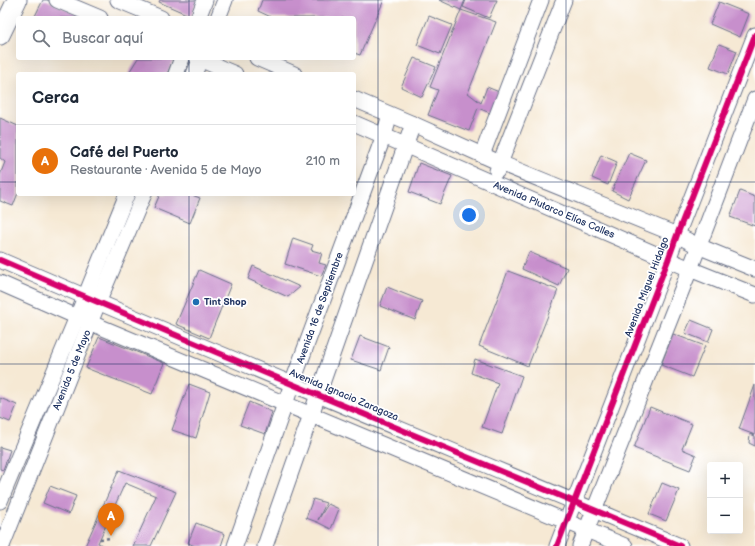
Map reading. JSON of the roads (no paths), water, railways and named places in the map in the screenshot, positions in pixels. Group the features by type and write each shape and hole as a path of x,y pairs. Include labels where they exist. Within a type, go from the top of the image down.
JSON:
{"street":[{"path":"0,35 17,0"},
{"path":"57,0 95,16"},
{"path":"118,0 156,16"},
{"path":"199,16 205,0"},
{"path":"219,16 225,0"},
{"path":"482,156 541,0"},
{"path":"492,183 564,0"},
{"name":"Avenida Miguel Hidalgo","path":"557,546 755,35"},
{"path":"177,72 181,60"},
{"path":"195,72 198,60"},
{"path":"204,60 230,72"},
{"path":"262,60 289,72"},
{"path":"580,546 690,269 755,99"},
{"path":"356,100 482,156 677,235 698,246 755,269"},
{"name":"Avenida 16 de Septiembre","path":"235,546 292,384 384,135 390,114"},
{"name":"Avenida Plutarco Elías Calles","path":"356,124 668,260 755,295"},
{"path":"265,546 413,124"},
{"name":"Avenida 5 de Mayo","path":"2,546 92,300 126,196"},
{"name":"Avenida 5 de Mayo","path":"92,300 143,196"},
{"name":"Avenida Ignacio Zaragoza","path":"0,260 92,300 680,546"},
{"path":"0,284 625,546"},
{"name":"Avenida 5 de Mayo","path":"0,501 84,320"},
{"path":"628,363 649,372"}],"place":[{"name":"Tint Shop","path":"196,302"},
{"name":"Café del Puerto","path":"111,536"}]}
